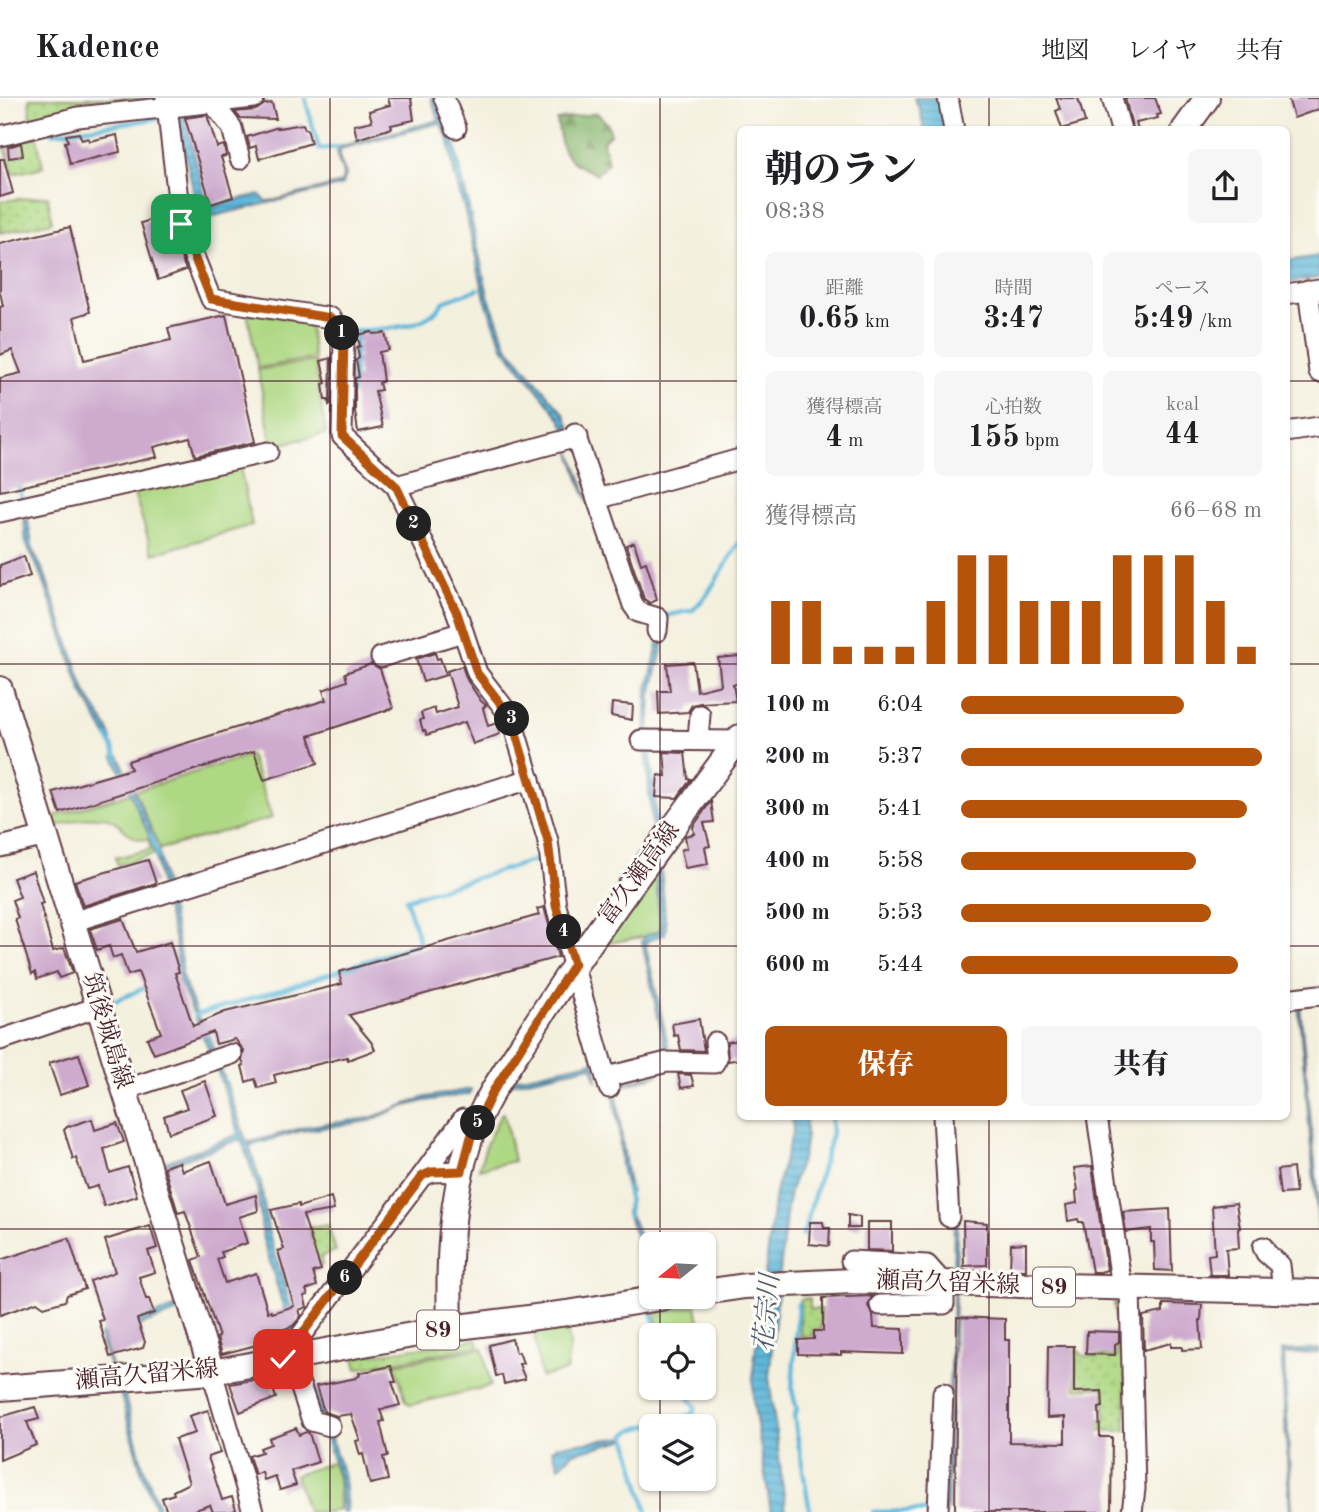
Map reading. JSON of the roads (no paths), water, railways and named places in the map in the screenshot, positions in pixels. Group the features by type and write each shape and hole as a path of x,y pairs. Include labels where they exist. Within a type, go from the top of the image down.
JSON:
{"main road":[{"path":"1187,126 1207,98"},
{"name":"筑後城島線","path":"0,689 212,1372"},
{"name":"富久瀬高線","path":"450,1328 450,1248 454,1199 471,1137 492,1093 574,964 737,742"},
{"name":"瀬高久留米線","path":"716,1291 854,1281 1319,1292"},
{"name":"瀬高久留米線","path":"0,1388 212,1372 450,1328 639,1301"}],"street":[{"path":"0,135 78,117 167,103 213,103 254,98"},
{"path":"444,98 456,128"},
{"path":"948,98 953,126"},
{"path":"1112,98 1120,126"},
{"path":"167,103 181,224 211,299 331,318 344,336 342,436 396,486 457,613 477,673 511,717 548,841 556,906 608,1083 667,1062 714,1063 718,1058 715,1042"},
{"path":"213,103 232,128 240,159"},
{"path":"1290,293 1313,289 1319,372"},
{"path":"1290,431 1319,427"},
{"path":"396,486 576,435 633,605 638,612 658,618 657,631"},
{"path":"0,512 268,452"},
{"path":"597,499 737,460"},
{"path":"381,657 463,632"},
{"path":"698,739 700,715"},
{"path":"641,740 737,739"},
{"path":"72,922 530,779"},
{"path":"0,846 46,836"},
{"path":"1290,999 1319,995"},
{"path":"0,1040 98,1007"},
{"path":"124,1090 232,1054"},
{"path":"330,1426 312,1421 287,1358 463,1119"},
{"path":"943,1120 949,1217"},
{"path":"1098,1120 1126,1289 1135,1489 1132,1512"},
{"path":"422,1176 431,1172 462,1171"},
{"path":"1264,1247 1266,1253 1280,1265 1283,1292"},
{"path":"851,1261 927,1265 944,1284 944,1304 880,1305"},
{"path":"212,1372 253,1512"},
{"path":"938,1512 943,1393"}],"water":[{"path":"431,98 439,98 452,131 488,295 507,346 565,415 570,428 566,430 560,418 503,347 485,299 454,173 449,141 440,123 340,149 340,160 346,174 340,186 210,217 198,214 178,119 183,112 208,207 259,194 266,201 275,200 341,183 344,173 338,160 337,147 439,120"},
{"path":"914,98 940,98 945,126 923,126"},
{"path":"1319,256 1319,278 1290,282 1290,260"},
{"path":"570,449 630,612 666,618 668,625 651,695 649,735 645,734 647,691 663,624 637,623 625,612"},
{"path":"24,519 28,520 33,551 44,572 86,693 112,740 109,741 82,692 42,577 26,543"},
{"path":"645,744 650,744 666,928 665,934 647,941 646,946 670,1054 666,1054 642,942 645,936 661,930"},
{"path":"119,756 155,839 151,840 114,757"},
{"path":"159,851 182,966 181,974 198,1017 207,1029 215,1051 210,1053 179,980 175,942 155,853"},
{"path":"1298,1004 1319,1208 1319,1236"},
{"path":"595,1061 597,1082 592,1066 509,1084 495,1083"},
{"path":"221,1068 246,1140 251,1142 309,1126 370,1118 422,1098 471,1089 470,1094 399,1108 370,1121 301,1131 249,1146 261,1183 268,1230 344,1477 347,1512 342,1512 339,1478 263,1239 257,1185 241,1139 167,1165 165,1162 239,1134 217,1070"},
{"path":"659,1074 616,1089 631,1192 627,1193 612,1085"},
{"name":"花宗川","path":"792,1120 806,1120 803,1155 790,1191 786,1215 769,1377 786,1512 771,1512 753,1400 753,1370 775,1193 793,1131"},
{"path":"949,1120 953,1120 958,1214 947,1512 944,1512 953,1300 954,1218"},
{"path":"626,1210 635,1224 639,1238 639,1255"},
{"path":"177,1307 179,1312 103,1338 113,1371 123,1388 142,1463 161,1512 157,1512 140,1468 121,1396 99,1337"},
{"path":"1319,1349 1319,1353 1284,1354 1290,1512 1281,1351"},
{"path":"623,1437 624,1440 573,1453 559,1467 552,1450 557,1446"}],"waterway":[{"path":"305,98 319,149 338,147"},
{"path":"52,133 162,118"},
{"path":"352,393 356,331 416,323 427,318 443,302 478,289"},
{"path":"18,484 22,502"},
{"path":"664,619 665,616 693,610 706,596 737,547"},
{"path":"108,736 118,760"},
{"path":"151,835 158,857"},
{"path":"195,1015 284,989 420,943 406,899 543,858"},
{"path":"108,1004 149,986"},
{"path":"803,1235 832,1133 831,1120"},
{"path":"628,1187 629,1216"},
{"path":"798,1304 792,1390 810,1512"},
{"path":"651,1309 655,1323"},
{"path":"647,1512 626,1435 632,1430 693,1414 696,1407 690,1400"},
{"path":"873,1512 931,1511"}]}
